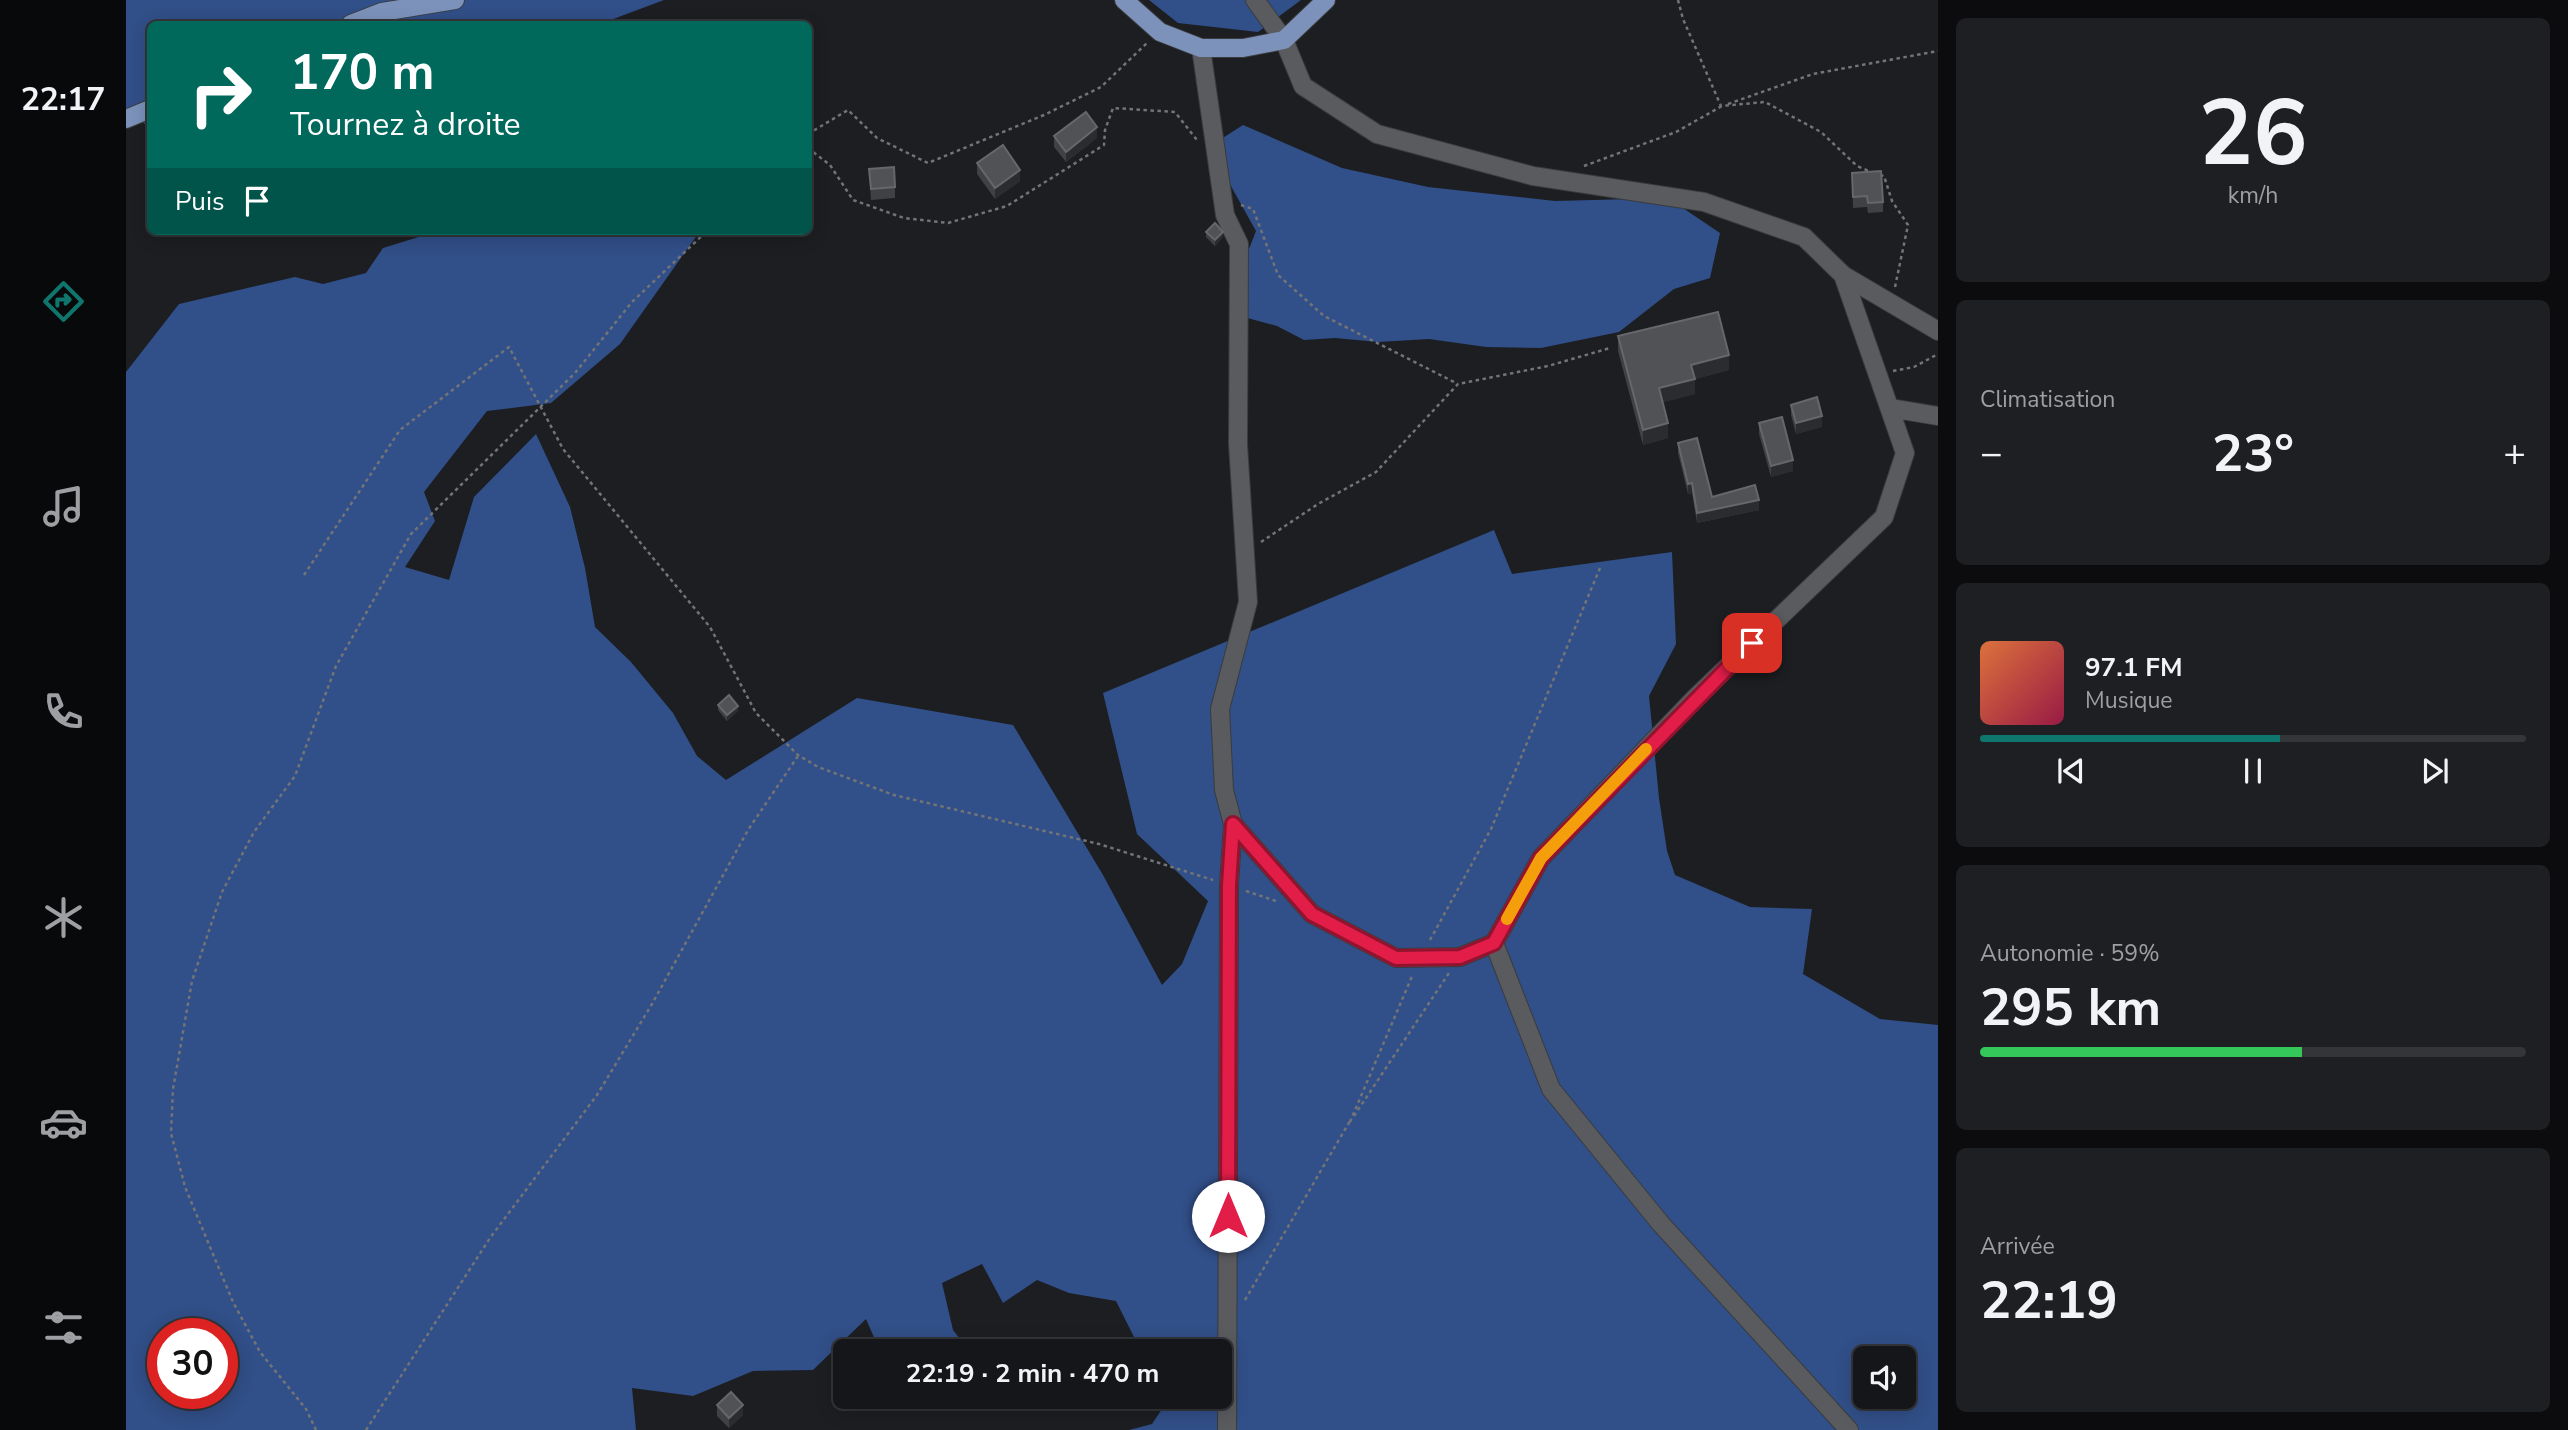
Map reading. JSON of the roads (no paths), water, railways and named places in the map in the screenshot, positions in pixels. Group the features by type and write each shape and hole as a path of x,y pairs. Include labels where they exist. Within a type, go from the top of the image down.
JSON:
{"main road":[{"path":"359,21 382,12 456,0"},
{"path":"1124,0 1160,32 1201,48 1243,48 1284,40 1326,0"},
{"path":"126,119 147,110"}],"street":[{"path":"1255,0 1284,40 1303,86 1377,134 1533,176 1704,202 1804,237 1843,275 1938,331"},
{"path":"1201,48 1225,215 1239,244 1238,444 1248,602 1220,709 1224,790 1233,824 1229,885 1227,1430"},
{"path":"1233,824 1312,914 1396,958 1460,957 1494,943 1541,858 1695,698 1884,517 1905,453 1843,275"},
{"path":"1890,408 1938,416"},
{"path":"1494,943 1551,1088 1661,1224 1849,1430"}]}
